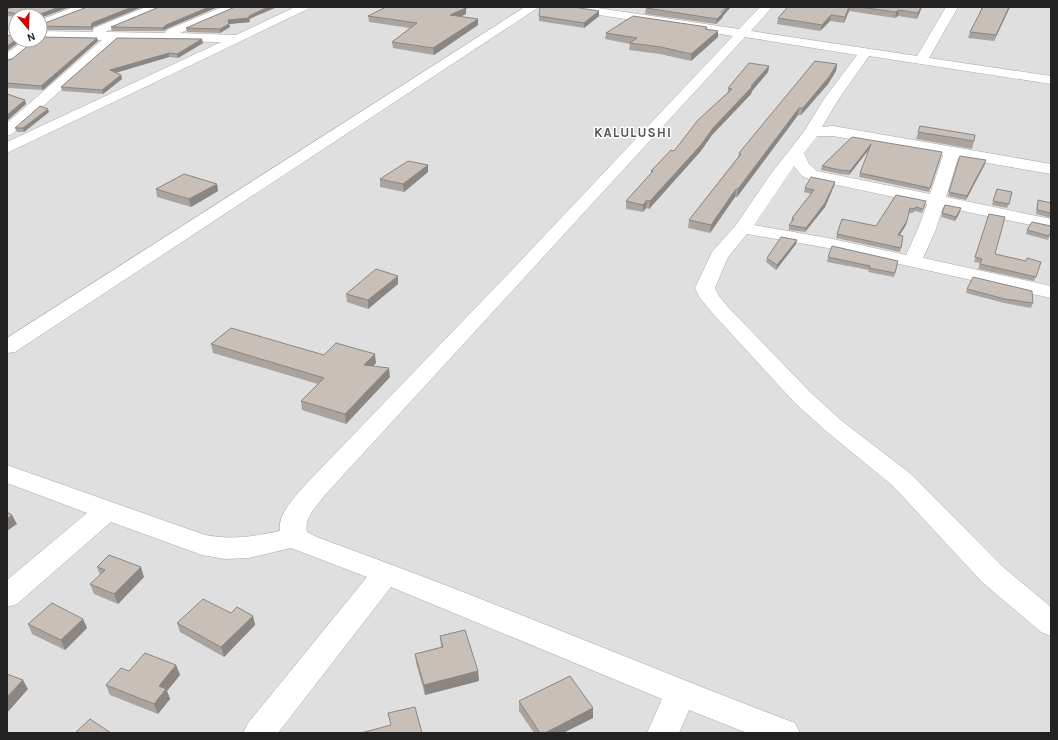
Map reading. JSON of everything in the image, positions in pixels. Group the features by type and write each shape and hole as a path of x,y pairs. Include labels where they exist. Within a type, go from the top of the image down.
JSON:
{"street":[{"path":"7,8 11,7"},
{"path":"48,21 84,7"},
{"path":"90,35 156,7"},
{"path":"165,36 232,7"},
{"path":"7,148 304,7"},
{"path":"7,347 533,7"},
{"path":"568,7 1051,80"},
{"path":"621,15 631,7"},
{"path":"294,537 292,524 298,512 315,490 516,277 766,7"},
{"path":"921,60 952,7"},
{"path":"48,35 238,38"},
{"path":"7,131 115,35"},
{"path":"7,59 22,48"},
{"path":"866,52 831,99 812,132 776,178 743,228 719,256 705,288 710,298 803,398 834,426 902,480 992,574 1051,624"},
{"path":"824,112 832,125 848,134"},
{"path":"812,132 833,131 952,153 1051,169"},
{"path":"796,152 798,159 806,172 810,174 1051,224"},
{"path":"912,262 927,229 952,153"},
{"path":"743,228 828,243 1051,292"},
{"path":"7,474 202,545 225,550 249,548 294,537 309,545 386,573 680,693 784,733"},
{"path":"7,596 107,510"},
{"path":"260,733 386,573"},
{"path":"663,733 680,693"}],"shaded area":[{"path":"7,7 1051,7 1051,733 7,733"}],"building":[{"path":"59,7 48,11 48,8 10,8"},
{"path":"87,7 132,7 92,23 91,27 48,26 48,22"},
{"path":"159,7 209,7 166,25 163,28 111,27"},
{"path":"235,7 268,7 249,16 249,18 228,20 229,24 220,29 186,28"},
{"path":"386,7 463,7 466,8 450,15 478,19 433,48 392,42 417,23 368,16"},
{"path":"540,7 574,7 599,11 584,23 539,16"},
{"path":"727,7 721,12 723,13 717,19 646,8"},
{"path":"788,7 849,7 845,17 831,15 822,25 778,18"},
{"path":"859,7 921,7 918,13 899,10 896,12"},
{"path":"983,7 1009,7 996,35 970,32"},
{"path":"633,16 707,27 705,29 718,31 691,54 661,47 630,43 637,38 606,33"},
{"path":"7,35 8,45 7,46"},
{"path":"48,37 97,38 41,86 7,83 7,60 12,59 25,48 48,48"},
{"path":"117,38 202,39 177,54 169,53 110,70 121,75 102,90 61,87"},
{"path":"815,61 837,64 829,77 803,108 799,108 738,189 736,189 711,225 689,220 741,154 739,153"},
{"path":"749,63 769,66 751,86 752,87 713,128 701,145 650,201 647,200 643,205 626,201 671,150 674,151 698,120 732,89 728,88"},
{"path":"7,94 25,100 7,115"},
{"path":"40,106 48,109 23,128 15,128"},
{"path":"920,126 975,135 974,141 918,132"},
{"path":"852,137 942,152 930,188 860,173 871,144 850,171 822,166"},
{"path":"960,156 986,160 967,196 949,192"},
{"path":"408,161 428,165 403,184 380,179"},
{"path":"184,174 217,184 189,199 156,189"},
{"path":"811,177 835,182 825,203 806,228 789,225 794,219 792,218 814,190 805,188"},
{"path":"997,189 1012,192 1009,204 993,201"},
{"path":"896,195 926,201 923,209 916,207 914,209 910,208 907,221 898,235 903,236 901,248 837,234 842,219 876,226"},
{"path":"1038,200 1051,203 1051,213 1037,210"},
{"path":"945,205 961,208 956,217 942,213"},
{"path":"989,214 1005,217 995,254 1026,261 1027,258 1041,262 1036,277 980,264 982,259 975,257"},
{"path":"1032,222 1051,226 1049,236 1027,230"},
{"path":"781,237 797,240 777,265 767,258"},
{"path":"832,246 898,261 895,273 828,257"},
{"path":"376,269 398,276 368,300 346,294"},
{"path":"973,277 1032,291 1033,303 1005,299 967,289"},
{"path":"231,328 324,355 336,343 375,354 364,365 389,368 345,414 301,401 324,378 211,344"},
{"path":"7,512 12,515 7,519"},
{"path":"109,555 141,567 114,594 90,584 105,570 97,567"},
{"path":"203,599 231,613 237,607 253,616 221,647 177,623"},
{"path":"52,603 83,619 61,640 28,624"},
{"path":"465,630 478,671 424,685 415,654 443,647 440,636"},
{"path":"145,653 176,665 159,686 166,689 154,704 106,685 121,668 129,671"},
{"path":"7,674 23,680 7,697"},
{"path":"570,676 593,708 545,733 540,733 519,701"},
{"path":"415,707 422,733 361,733 391,725 388,713"},
{"path":"90,719 111,733 75,733"}],"district":[{"name":"KALULUSHI","path":"633,132"}]}
